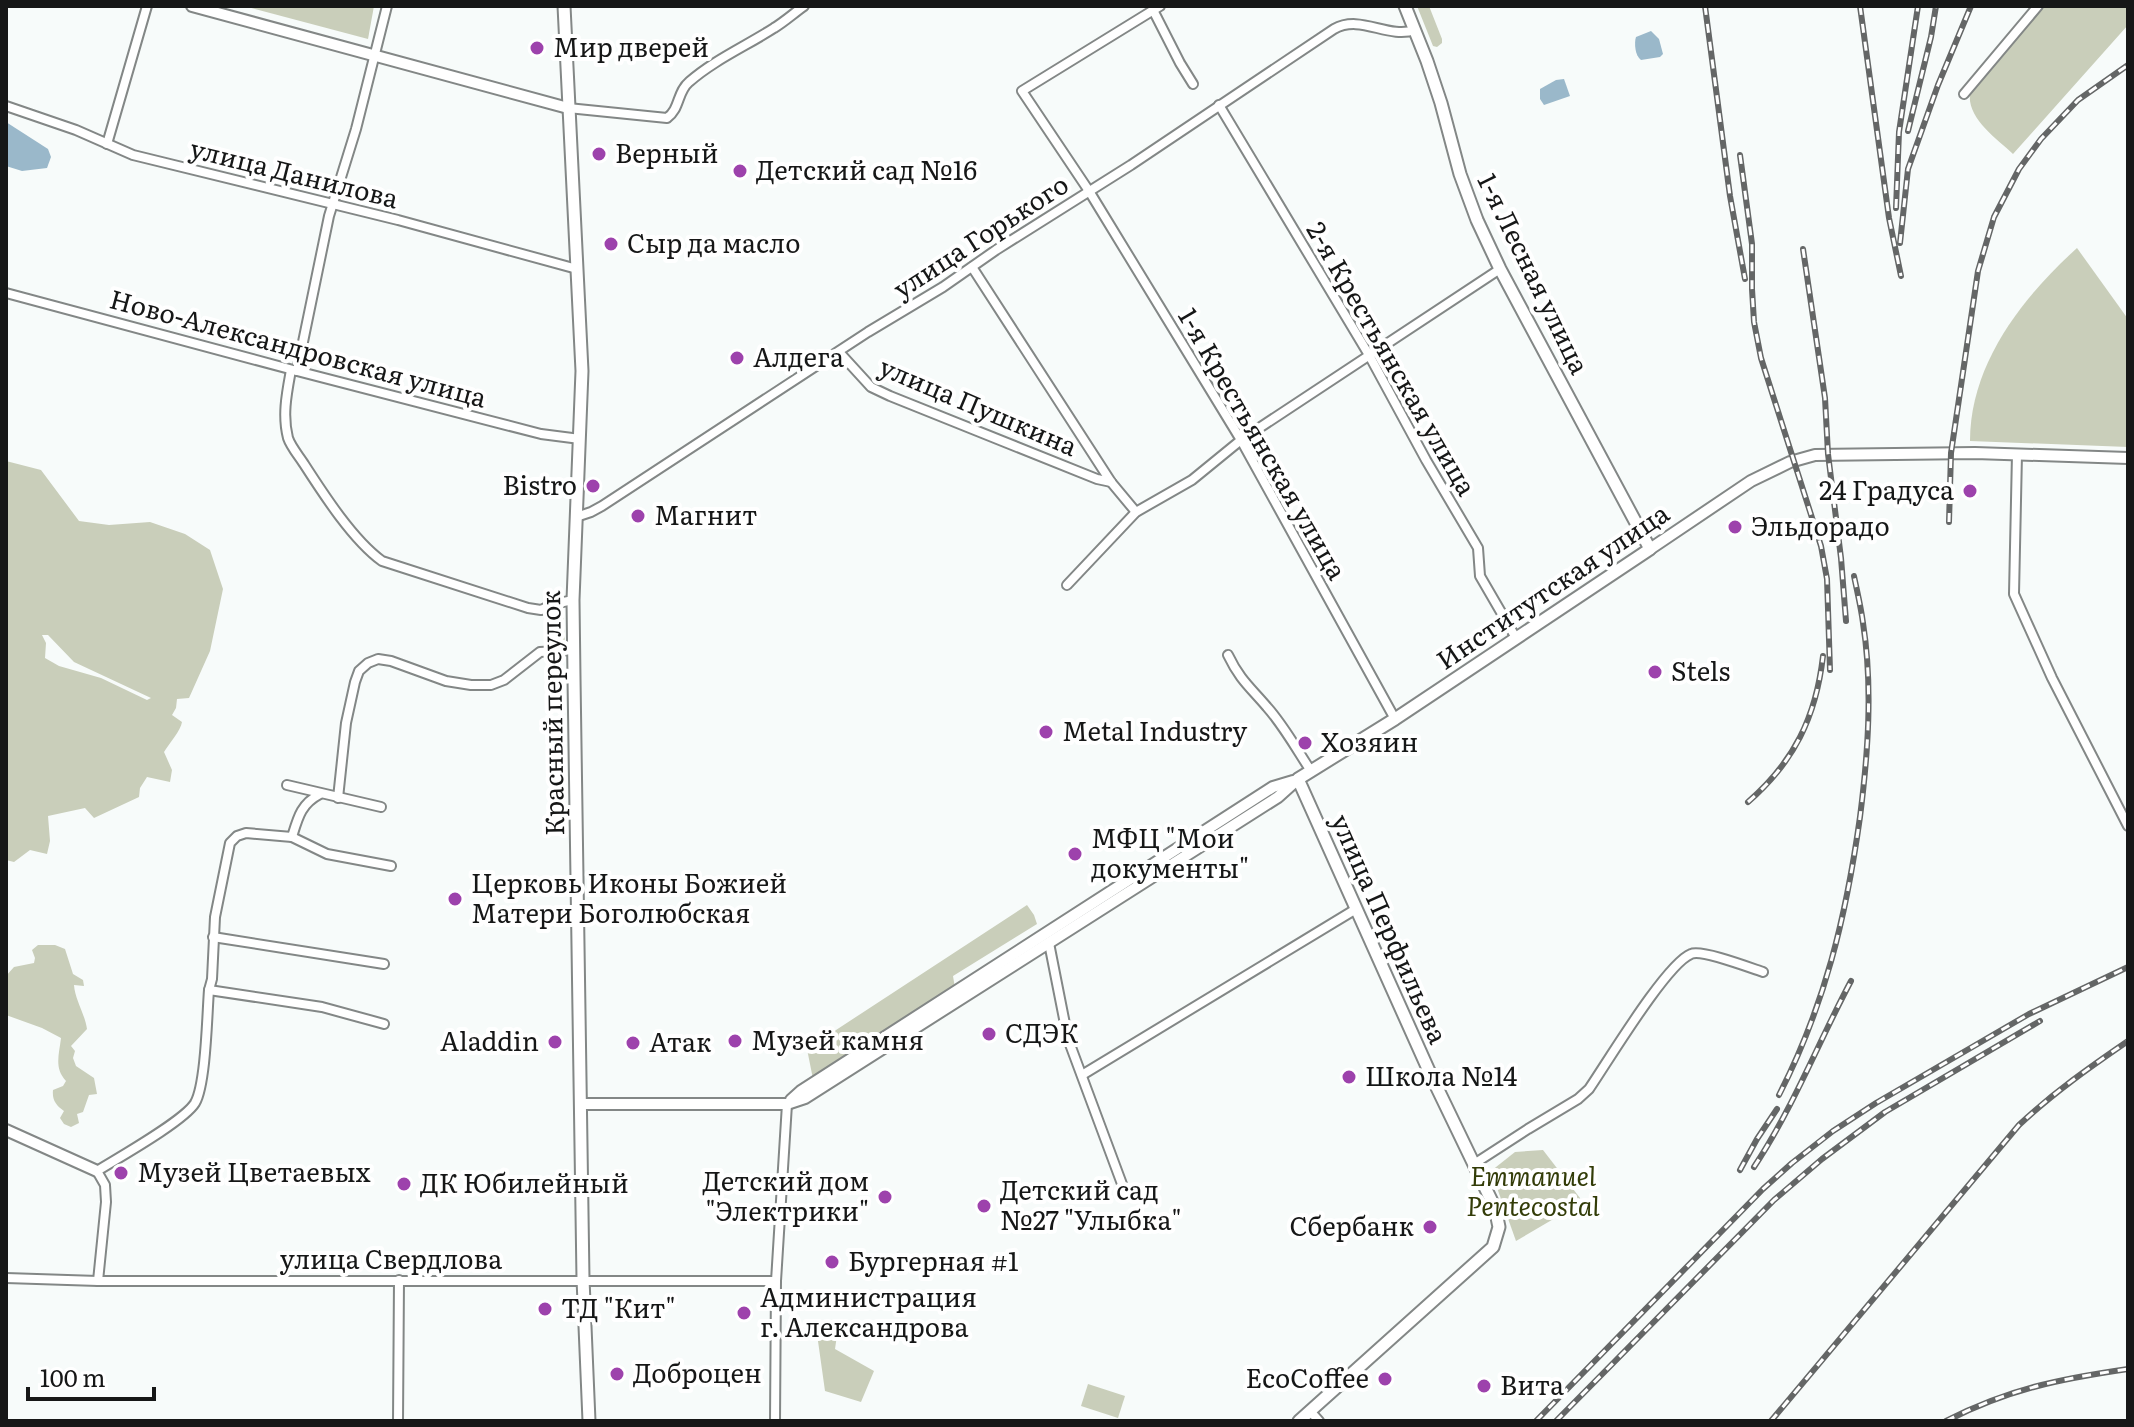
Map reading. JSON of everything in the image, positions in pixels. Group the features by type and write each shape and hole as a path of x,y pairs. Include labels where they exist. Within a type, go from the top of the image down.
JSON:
{"main road":[{"name":"Красный переулок","path":"564,6 582,371 573,650 583,1279 589,1421"},
{"name":"1-я Лесная улица","path":"1405,6 1441,103 1460,174 1477,220 1500,269 1650,549"},
{"name":"Институтская улица","path":"1298,779 1395,719 1650,549"},
{"name":"улица Перфильева","path":"1298,779 1495,1208 1499,1227 1493,1247 1310,1411"},
{"path":"1299,1421 1310,1411"}],"street":[{"path":"107,144 147,6"},
{"path":"192,6 568,108 667,118 675,113 689,82 804,6"},
{"path":"387,6 286,399 289,440 318,486 370,552 382,561 528,608 541,610 573,600"},
{"path":"1964,94 2038,6"},
{"path":"1156,8 1180,63 1193,84"},
{"name":"1-я Крестьянская улица","path":"1156,8 1022,91 1089,191 1241,440 1395,719"},
{"name":"улица Горького","path":"576,517 602,506 1341,24 1363,24 1402,33 1415,30"},
{"name":"2-я Крестьянская улица","path":"1219,105 1369,355 1478,548 1480,576 1516,638"},
{"name":"улица Данилова","path":"6,106 76,130 133,155 334,204 577,269"},
{"path":"972,267 1111,482 1136,512"},
{"path":"1067,585 1136,512 1192,480 1241,440 1500,269"},
{"name":"Ново-Александровская улица","path":"6,293 541,434 580,439"},
{"name":"улица Пушкина","path":"839,352 871,387 1111,482"},
{"path":"2017,454 2014,594 2052,678 2128,826"},
{"name":"Институтская улица","path":"1650,549 1751,481 1815,455 2017,454 2128,458"},
{"path":"338,798 352,693 359,671 368,663 378,659 391,661 446,681 491,685 504,680 540,652 573,650"},
{"path":"1228,655 1237,673 1268,708 1311,771"},
{"name":"Институтская улица","path":"581,1104 787,1104 805,1098 1165,863 1278,797 1298,779"},
{"path":"287,785 381,807"},
{"path":"292,837 302,807 321,793"},
{"path":"97,1171 157,1133 195,1103 213,970 215,917 230,843 246,833 292,837 327,854 391,866"},
{"path":"1082,1075 1356,909"},
{"path":"213,937 384,964"},
{"path":"1047,939 1068,1039 1122,1184"},
{"path":"1474,1164 1589,1089 1654,994 1675,967 1690,954 1698,952 1763,972"},
{"path":"209,990 322,1007 384,1024"},
{"path":"775,1421 776,1281 787,1104"},
{"path":"6,1130 97,1171 105,1185 106,1202 98,1281"},
{"name":"улица Свердлова","path":"6,1278 98,1281 776,1281"},
{"path":"398,1421 399,1280"},
{"path":"1310,1411 1319,1421"}],"green space":[{"path":"244,6 374,6 368,39"},
{"path":"1417,6 1429,6 1442,39 1437,47 1433,46"},
{"path":"2043,6 2128,6 2128,25 2013,154 1976,117 1970,98 1971,88"},
{"path":"2077,248 2128,319 2128,447 1970,441 1972,413 1989,359 2003,334 2037,288"},
{"path":"6,461 41,470 79,521 109,525 150,522 185,534 210,550 223,589 210,651 189,698 177,699 172,715 182,722 164,752 172,770 170,782 147,777 140,788 139,797 94,818 85,808 48,816 50,841 47,854 30,850 14,862 6,860","holes":["42,635 48,635 74,662 151,698 147,700 101,678 59,666 45,658 46,643"]},
{"path":"563,608 565,647 559,648 549,636 548,620 551,609"},
{"path":"1027,905 1037,924 953,976 955,988 813,1079 807,1049"},
{"path":"38,945 55,945 65,949 73,974 83,980 84,986 74,985 87,1029 71,1046 75,1051 73,1058 76,1066 94,1078 97,1094 89,1095 83,1112 77,1114 79,1123 71,1127 60,1118 64,1111 53,1097 53,1090 63,1086 66,1081 59,1066 61,1038 6,1015 6,976 14,967 34,963 32,950"},
{"name":"Emmanuel Pentecostal","path":"1543,1150 1580,1198 1574,1207 1516,1241 1491,1171 1515,1152"},
{"path":"817,1334 837,1335 835,1349 874,1371 861,1402 825,1391"},
{"path":"1088,1384 1125,1396 1118,1418 1081,1406"}],"water":[{"path":"1651,31 1659,39 1663,54 1641,60 1637,56 1636,37"},
{"path":"1564,79 1570,96 1544,105 1540,99 1540,89"},
{"path":"6,122 48,149 51,157 47,168 22,171 6,166"}],"railway":[{"path":"1705,6 1730,196 1745,279"},
{"path":"1860,6 1889,218 1901,276"},
{"path":"1896,208 1899,132 1918,6"},
{"path":"1908,131 1936,6"},
{"path":"1900,243 1908,169 1971,6"},
{"path":"1949,522 1951,453 1978,271 1994,217 2019,169 2041,139 2078,100 2128,65"},
{"path":"1740,155 1752,244 1754,322 1761,358 1821,546 1827,579 1830,670"},
{"path":"1803,249 1825,398 1846,621"},
{"path":"1779,1095 1809,1028 1832,960 1860,817 1869,696 1866,647 1854,576"},
{"path":"1748,802 1778,771 1800,737 1815,699 1823,656"},
{"path":"1536,1421 1763,1189 1833,1131 2029,1014 2128,967"},
{"path":"1754,1167 1793,1099 1851,981"},
{"path":"1556,1421 1774,1200 1822,1159 1885,1112 2040,1021"},
{"path":"1771,1421 2019,1125 2058,1091 2128,1041"},
{"path":"1740,1170 1777,1109"},
{"path":"1946,1421 1991,1401 2035,1387 2128,1369"}],"place":[{"name":"Мир дверей","path":"537,48"},
{"name":"Верный","path":"599,154"},
{"name":"Детский сад №16","path":"740,171"},
{"name":"Сыр да масло","path":"611,244"},
{"name":"Алдега","path":"737,358"},
{"name":"Bistro","path":"593,486"},
{"name":"24 Градуса","path":"1970,491"},
{"name":"Магнит","path":"638,516"},
{"name":"Эльдорадо","path":"1735,527"},
{"name":"Stels","path":"1655,672"},
{"name":"Metal Industry","path":"1046,732"},
{"name":"Хозяин","path":"1305,743"},
{"name":"МФЦ \"Мои документы\"","path":"1075,854"},
{"name":"Церковь Иконы Божией Матери Боголюбская","path":"455,899"},
{"name":"СДЭК","path":"989,1034"},
{"name":"Музей камня","path":"735,1041"},
{"name":"Aladdin","path":"555,1042"},
{"name":"Атак","path":"633,1043"},
{"name":"Школа №14","path":"1349,1077"},
{"name":"Музей Цветаевых","path":"121,1173"},
{"name":"ДК Юбилейный","path":"404,1184"},
{"name":"Детский дом \"Электрики\"","path":"885,1197"},
{"name":"Детский сад №27 \"Улыбка\"","path":"984,1206"},
{"name":"Сбербанк","path":"1430,1227"},
{"name":"Бургерная #1","path":"832,1262"},
{"name":"ТД \"Кит\"","path":"545,1309"},
{"name":"Администрация г. Александрова","path":"744,1313"},
{"name":"Доброцен","path":"617,1374"},
{"name":"EcoCoffee","path":"1385,1379"},
{"name":"Вита","path":"1484,1386"}]}
